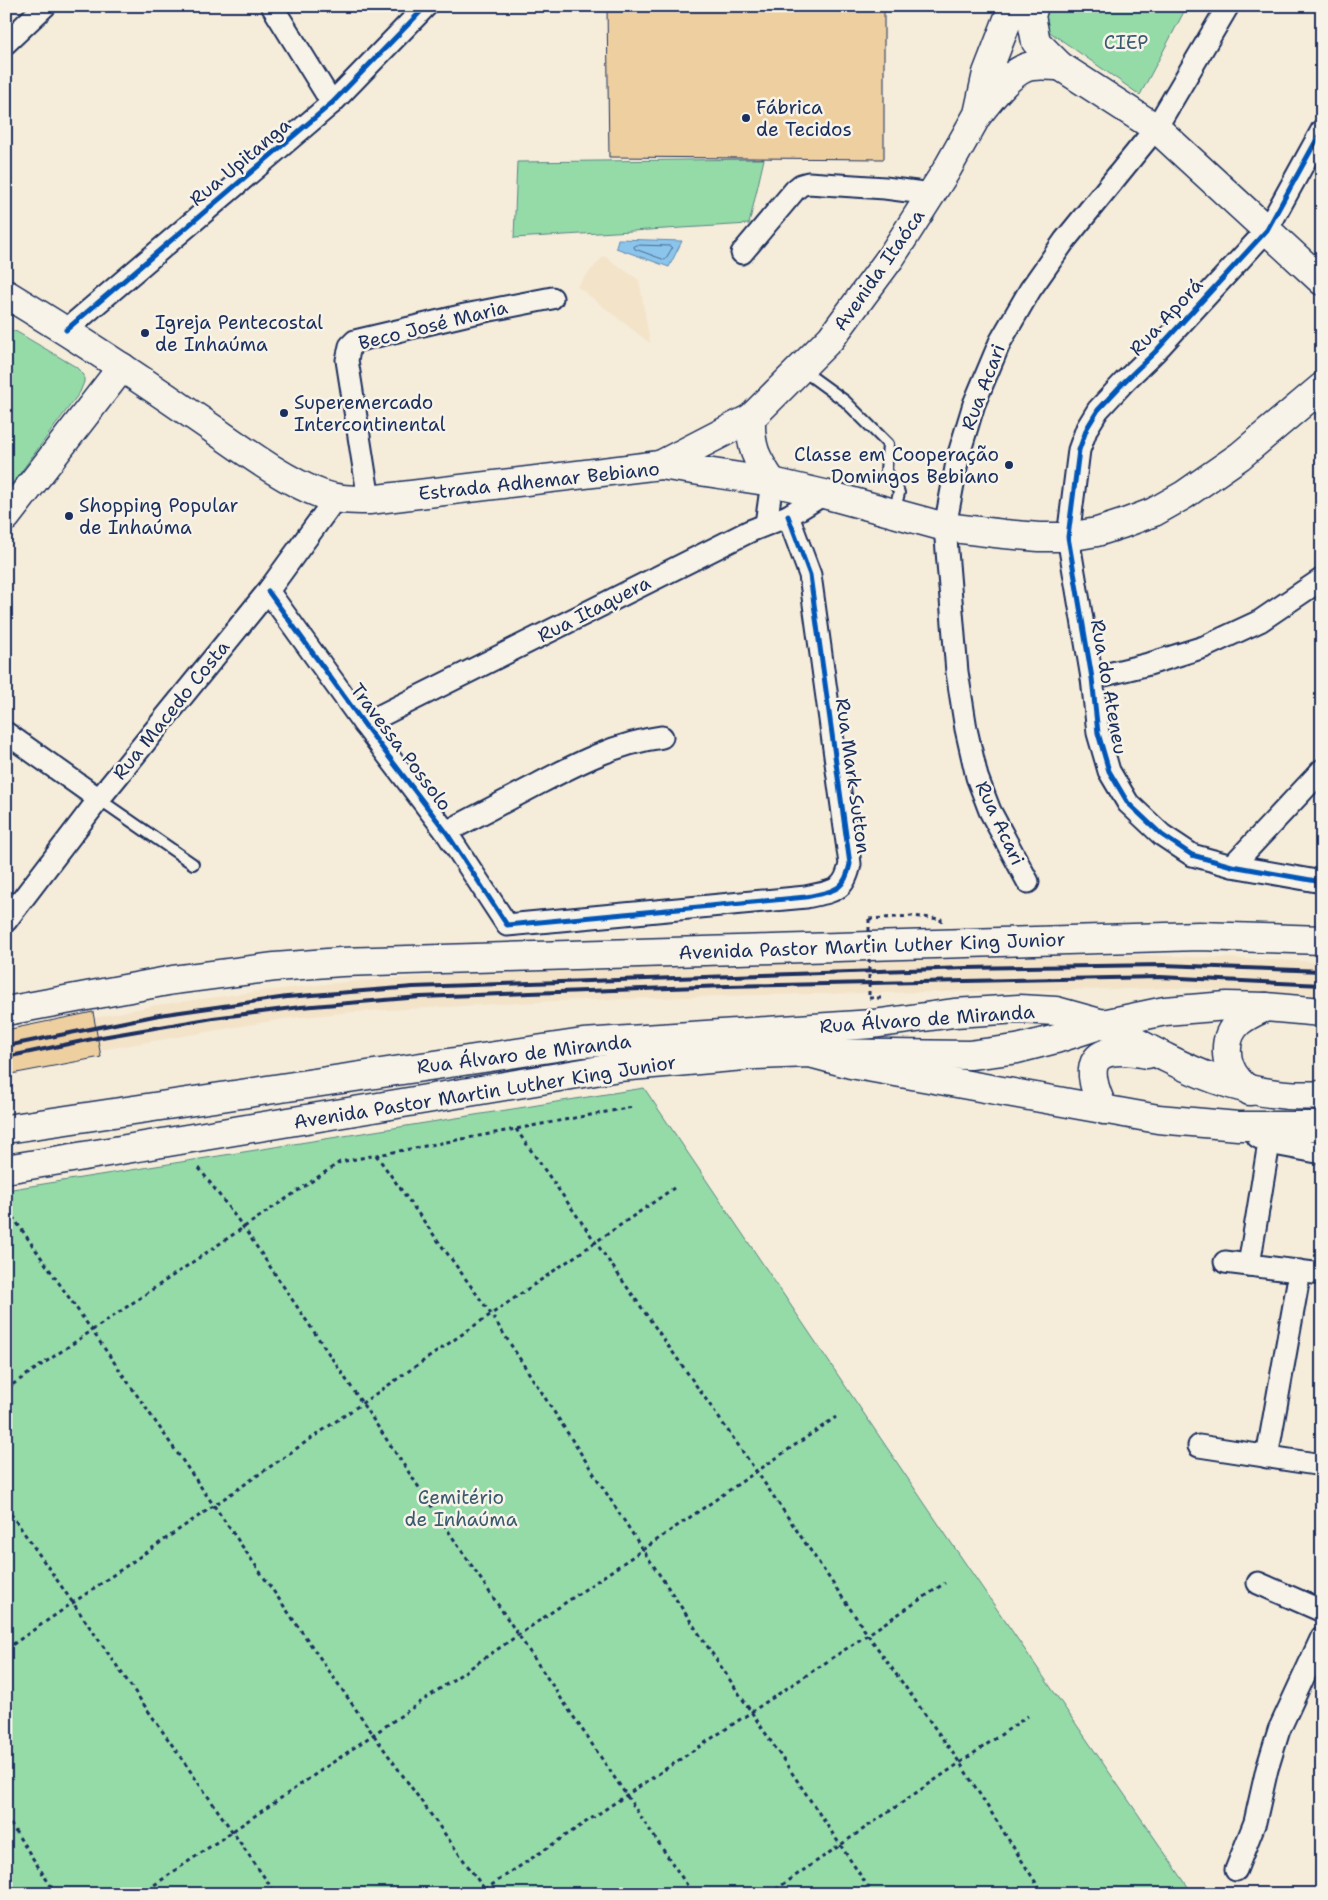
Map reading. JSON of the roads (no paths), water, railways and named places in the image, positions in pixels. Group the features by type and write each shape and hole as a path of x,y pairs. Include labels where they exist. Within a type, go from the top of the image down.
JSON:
{"main road":[{"name":"Avenida Itaóca","path":"660,465 751,418 831,338 891,257 946,171 978,114 987,73 1013,6"},
{"path":"1034,6 1031,16 1036,42 1060,66 1156,128 1322,281"},
{"path":"978,114 1000,88 1021,69 1032,66 1060,66"},
{"name":"Estrada Adhemar Bebiano","path":"9,301 66,330 269,466 319,494 335,499 369,500 660,465 772,482 945,527 1039,537 1068,536 1097,532 1122,524 1154,512 1184,495 1240,456 1321,387"},
{"path":"6,517 122,366"},
{"path":"751,418 750,437 752,447 758,461 772,482"},
{"name":"Avenida Pastor Martin Luther King Junior","path":"6,1011 173,980 275,967 341,962 1199,936 1322,940"},
{"name":"Avenida Pastor Martin Luther King Junior","path":"6,1169 619,1067 755,1055 810,1053 970,1055 1017,1049 1103,1024 1165,1011 1196,1007 1266,1007 1322,1012"},
{"path":"1250,1090 1238,1081 1231,1070 1226,1045 1230,1033 1238,1023 1266,1007"},
{"name":"Rua Álvaro de Miranda","path":"6,1129 583,1042 873,1024 954,1013 1019,1009 1056,1011 1103,1024"},
{"path":"1103,1024 1166,1058 1212,1079 1250,1090 1285,1095 1322,1095"},
{"path":"1104,1110 1094,1090 1094,1065 1098,1058 1106,1052 1126,1050 1166,1058"},
{"path":"810,1053 851,1064 1158,1119 1238,1126 1322,1126"}],"street":[{"path":"6,43 45,6"},
{"path":"272,6 332,104"},
{"name":"Rua Upitanga","path":"66,330 332,104 426,6"},
{"name":"Rua Acari","path":"1028,882 990,811 975,768 966,729 957,672 945,527 958,458 974,404 1000,342 1030,290 1065,240 1156,128 1228,6"},
{"name":"Rua Aporá","path":"1068,536 1078,450 1098,410 1155,352 1267,230 1322,130"},
{"path":"742,253 801,185 808,183 885,188 931,194"},
{"name":"Beco José Maria","path":"369,500 347,360 350,346 355,341 465,315 552,298"},
{"path":"766,524 772,482"},
{"name":"Rua Itaquera","path":"364,724 766,524 788,516 824,494"},
{"name":"Rua Macedo Costa","path":"6,921 99,799 268,591 335,499"},
{"name":"Rua Mark Sutton","path":"507,925 806,897 836,890 847,878 850,864 848,839 810,575 788,516"},
{"name":"Rua do Ateneu","path":"1068,536 1092,678 1098,733 1109,771 1128,803 1162,835 1192,855 1232,866 1322,882"},
{"path":"1092,678 1149,664 1204,647 1260,621 1322,579"},
{"name":"Travessa Possolo","path":"268,591 364,724 446,832 507,925"},
{"path":"6,733 99,799"},
{"path":"446,832 587,759 620,745 662,736"},
{"path":"1232,866 1322,770"},
{"path":"1238,1126 1269,1143 1322,1153"},
{"path":"1249,1265 1269,1143"},
{"path":"1225,1262 1322,1274"},
{"path":"1267,1458 1300,1271"},
{"path":"1199,1446 1322,1465"},
{"path":"1258,1583 1322,1611"},
{"path":"1236,1870 1256,1822 1267,1769 1277,1736 1322,1637"}],"lane":[{"path":"800,369 845,401 888,444 886,471 897,487 898,494 894,513"},
{"path":"99,799 192,864"}],"water":[{"path":"618,239 682,241 669,267 616,248"}],"railway":[{"path":"6,1046 159,1015 287,997 413,987 966,968 1163,965 1322,971"},
{"path":"6,1057 102,1037 213,1018 301,1007 420,997 727,986 1160,977 1322,985"}],"place":[{"name":"Fábrica de Tecidos","path":"746,118"},
{"name":"Igreja Pentecostal de Inhaúma","path":"145,333"},
{"name":"Superemercado Intercontinental","path":"284,413"},
{"name":"Classe em Cooperação Domingos Bebiano","path":"1009,465"},
{"name":"Shopping Popular de Inhaúma","path":"69,516"}],"park label":[{"name":"CIEP","path":"1126,42"},
{"name":"Cemitério de Inhaúma","path":"461,1508"}]}
